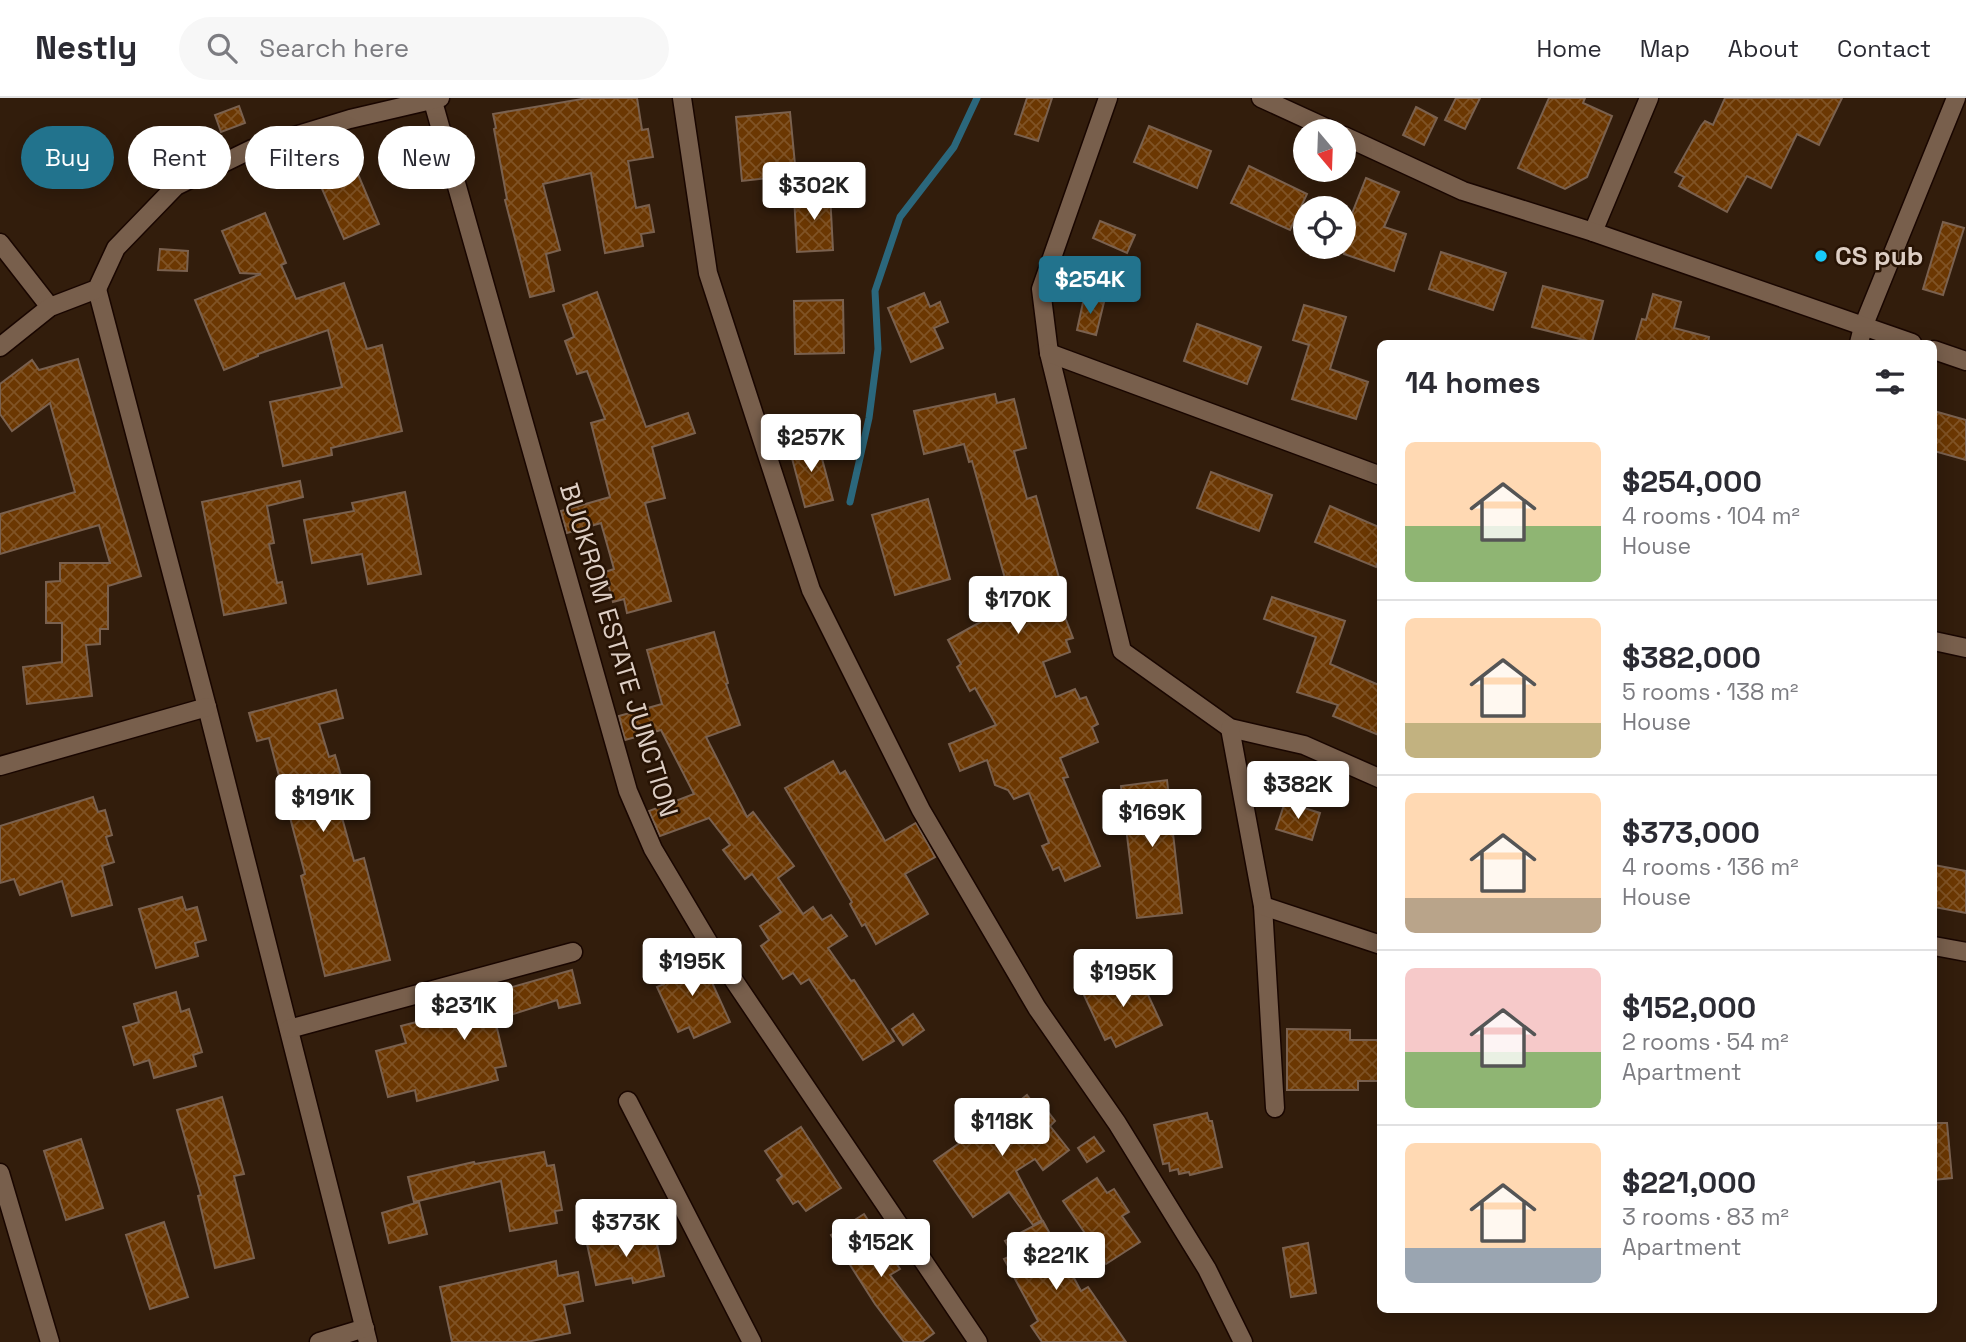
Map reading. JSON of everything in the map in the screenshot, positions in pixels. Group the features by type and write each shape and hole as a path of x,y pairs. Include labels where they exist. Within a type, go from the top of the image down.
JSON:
{"street":[{"path":"319,1342 366,1335 207,707 97,289 116,248 176,186 252,149 350,119 435,98"},
{"name":"BUOKROM ESTATE JUNCTION","path":"435,98 628,791 653,849 710,945 978,1342"},
{"path":"682,98 708,273 811,590 921,810 1037,1008 1117,1123 1207,1269 1242,1342"},
{"path":"1108,98 1041,289 1049,353 1122,651 1230,727 1304,745 1377,777"},
{"path":"1261,98 1307,119"},
{"path":"1593,232 1649,98"},
{"path":"1861,335 1956,98"},
{"path":"1356,142 1463,191 1593,232 1861,335 1893,340"},
{"path":"0,243 50,307"},
{"path":"0,347 50,307 97,289"},
{"path":"1937,351 1966,360"},
{"path":"1049,353 1377,475"},
{"path":"1937,642 1966,648"},
{"path":"0,766 207,707"},
{"path":"1230,727 1263,906 1275,1108"},
{"path":"1263,906 1377,944"},
{"path":"1937,947 1966,952"},
{"path":"289,1029 573,952"},
{"path":"628,1101 752,1342"},
{"path":"0,1173 50,1342"}],"building":[{"path":"588,98 637,98 642,130 648,129 653,157 628,161 636,208 649,205 654,232 641,234 643,246 605,253 591,173 543,184 560,250 546,254 554,291 530,297 505,200 507,199 493,114"},
{"path":"1027,98 1052,98 1038,141 1015,134"},
{"path":"1456,98 1480,98 1465,129 1445,120"},
{"path":"1549,98 1585,98 1583,103 1612,116 1587,177 1565,189 1518,168"},
{"path":"1725,98 1842,98 1819,145 1797,134 1771,188 1747,176 1727,212 1679,186 1684,177 1675,172 1705,121 1713,125"},
{"path":"239,106 245,123 231,128 231,126 219,126 215,115"},
{"path":"1416,107 1437,118 1424,145 1403,135"},
{"path":"790,112 796,175 742,181 736,117"},
{"path":"1149,126 1211,151 1197,188 1134,162"},
{"path":"1249,166 1307,194 1293,196 1293,224 1290,230 1231,203"},
{"path":"1366,178 1399,192 1384,227 1406,234 1394,271 1356,258 1356,203"},
{"path":"364,188 379,224 344,239 322,189"},
{"path":"830,193 833,250 797,252 794,195"},
{"path":"265,213 286,263 281,265 296,299 344,283 367,349 382,345 402,431 331,448 332,455 283,466 270,402 342,387 328,330 258,354 224,370 195,300 261,274 240,273 222,231"},
{"path":"1100,221 1135,235 1127,253 1093,238"},
{"path":"1943,222 1964,228 1943,295 1923,289"},
{"path":"160,249 188,251 187,271 158,270"},
{"path":"1441,252 1506,273 1493,310 1429,289"},
{"path":"1543,286 1603,301 1593,340 1532,327"},
{"path":"597,292 646,427 688,413 695,433 652,447 665,498 645,503 671,601 627,613 624,599 613,602 605,572 614,569 601,523 567,533 561,511 610,497 591,423 605,419 587,371 577,374 565,341 574,337 563,305"},
{"path":"924,293 930,307 940,302 948,322 934,328 943,348 911,362 888,308"},
{"path":"1653,294 1681,302 1674,328 1709,337 1708,340 1636,340 1642,319 1646,320"},
{"path":"1084,298 1104,302 1096,335 1077,330"},
{"path":"843,300 844,353 795,354 794,301"},
{"path":"1304,305 1346,317 1330,369 1368,382 1356,419 1292,399 1309,345 1293,340"},
{"path":"1197,324 1261,347 1247,384 1184,361"},
{"path":"78,359 141,576 108,586 108,629 100,629 100,644 86,645 92,696 27,704 23,667 62,662 62,623 46,623 46,582 60,581 60,563 110,563 99,525 0,554 0,514 75,492 50,403 12,431 0,414 0,384 32,360 39,370"},
{"path":"995,394 997,403 1014,399 1026,448 1014,451 1027,499 1036,496 1063,592 1056,594 1073,638 1066,640 1070,652 1043,662 1056,697 1075,689 1080,699 1086,697 1098,724 1092,727 1098,742 1060,758 1068,777 1063,778 1100,866 1065,881 1059,867 1053,870 1042,846 1049,843 1029,793 1014,799 1008,790 995,785 987,760 960,771 949,744 996,725 975,688 970,691 957,667 961,664 948,640 1006,608 1004,603 1011,600 972,461 969,462 964,444 924,454 914,411"},
{"path":"1937,412 1966,420 1966,460 1937,452"},
{"path":"817,440 833,500 805,507 789,447"},
{"path":"1211,472 1272,495 1259,531 1197,508"},
{"path":"300,481 303,497 267,506 274,543 269,544 277,583 282,582 286,603 224,615 202,502"},
{"path":"405,492 421,574 368,584 362,554 312,563 304,520 354,511 352,503"},
{"path":"928,499 950,579 895,595 872,515"},
{"path":"1330,506 1377,526 1377,565 1376,567 1315,542"},
{"path":"1272,597 1345,621 1330,664 1377,684 1377,734 1333,716 1338,705 1297,692 1316,637 1264,619"},
{"path":"714,632 728,683 726,684 740,725 706,737 747,817 753,812 794,866 778,878 803,914 813,907 822,920 831,915 847,936 828,948 851,981 854,980 894,1041 863,1060 809,979 801,984 793,973 783,979 761,946 769,940 760,926 781,912 752,874 745,879 723,850 730,845 709,818 660,836 649,811 694,794 661,730 625,740 619,716 662,704 647,650"},
{"path":"336,690 343,718 319,724 329,757 335,755 346,793 336,796 354,861 364,858 390,960 325,976 301,876 305,874 269,738 257,741 249,713"},
{"path":"833,761 840,774 845,771 885,841 916,823 935,857 905,874 928,914 876,944 865,924 862,926 850,904 852,902 785,788"},
{"path":"1167,780 1182,913 1137,918 1121,786"},
{"path":"93,797 98,812 105,810 112,835 106,837 114,862 102,866 112,905 72,916 62,881 20,895 14,879 0,883 0,826"},
{"path":"1285,802 1320,813 1312,840 1276,829"},
{"path":"1937,866 1966,871 1966,913 1937,908"},
{"path":"182,897 186,910 197,907 206,940 195,943 198,956 156,968 139,909"},
{"path":"699,954 730,1022 694,1038 689,1027 678,1032 657,987 664,984 659,972"},
{"path":"1136,969 1162,1025 1116,1047 1111,1037 1105,1040 1083,993"},
{"path":"572,970 580,1003 559,1008 557,1000 495,1020 506,1066 495,1068 498,1080 417,1101 415,1090 388,1097 376,1051 406,1043 401,1026 498,1001 495,992"},
{"path":"176,992 181,1012 189,1009 202,1052 193,1055 196,1066 154,1078 149,1060 134,1065 123,1027 139,1022 134,1004"},
{"path":"913,1014 924,1030 903,1045 892,1029"},
{"path":"1287,1029 1350,1030 1350,1040 1377,1040 1377,1081 1358,1081 1358,1090 1287,1090"},
{"path":"1027,1095 1037,1108 1042,1104 1055,1121 1050,1126 1069,1150 1043,1170 1035,1159 1016,1171 1042,1220 1033,1225 1009,1192 973,1217 934,1161 968,1137 966,1135 986,1120 989,1124"},
{"path":"222,1097 244,1174 234,1176 254,1258 215,1268 198,1196 201,1195 177,1110"},
{"path":"1207,1113 1209,1121 1212,1121 1222,1167 1190,1175 1189,1172 1179,1174 1178,1169 1170,1171 1169,1163 1163,1164 1154,1125"},
{"path":"1937,1123 1947,1123 1952,1178 1937,1180"},
{"path":"801,1127 841,1188 806,1211 798,1201 793,1204 777,1180 782,1176 765,1151"},
{"path":"1094,1137 1104,1151 1087,1162 1078,1148"},
{"path":"81,1139 103,1208 66,1220 44,1151"},
{"path":"544,1152 547,1166 554,1165 562,1210 555,1211 557,1223 510,1231 501,1181 414,1202 408,1177 474,1162 475,1164"},
{"path":"1097,1178 1107,1193 1114,1189 1129,1212 1122,1216 1140,1242 1106,1264 1063,1201"},
{"path":"419,1202 427,1234 389,1243 382,1213"},
{"path":"864,1214 900,1269 890,1275 934,1333 922,1342 904,1342 875,1304 831,1235"},
{"path":"1043,1221 1081,1291 1088,1287 1126,1342 1042,1342 1031,1326 1038,1321 1004,1259 1013,1255 1005,1241"},
{"path":"164,1222 188,1297 150,1309 126,1235"},
{"path":"654,1230 664,1276 633,1283 632,1278 596,1285 587,1244"},
{"path":"1308,1243 1316,1293 1291,1297 1283,1248"},
{"path":"556,1261 558,1276 578,1272 583,1301 564,1305 570,1333 527,1342 452,1342 440,1287"}],"waterway":[{"path":"850,502 869,418 878,349 875,291 900,217 954,147 977,98"}],"place":[{"name":"CS pub","path":"1821,256"}]}
